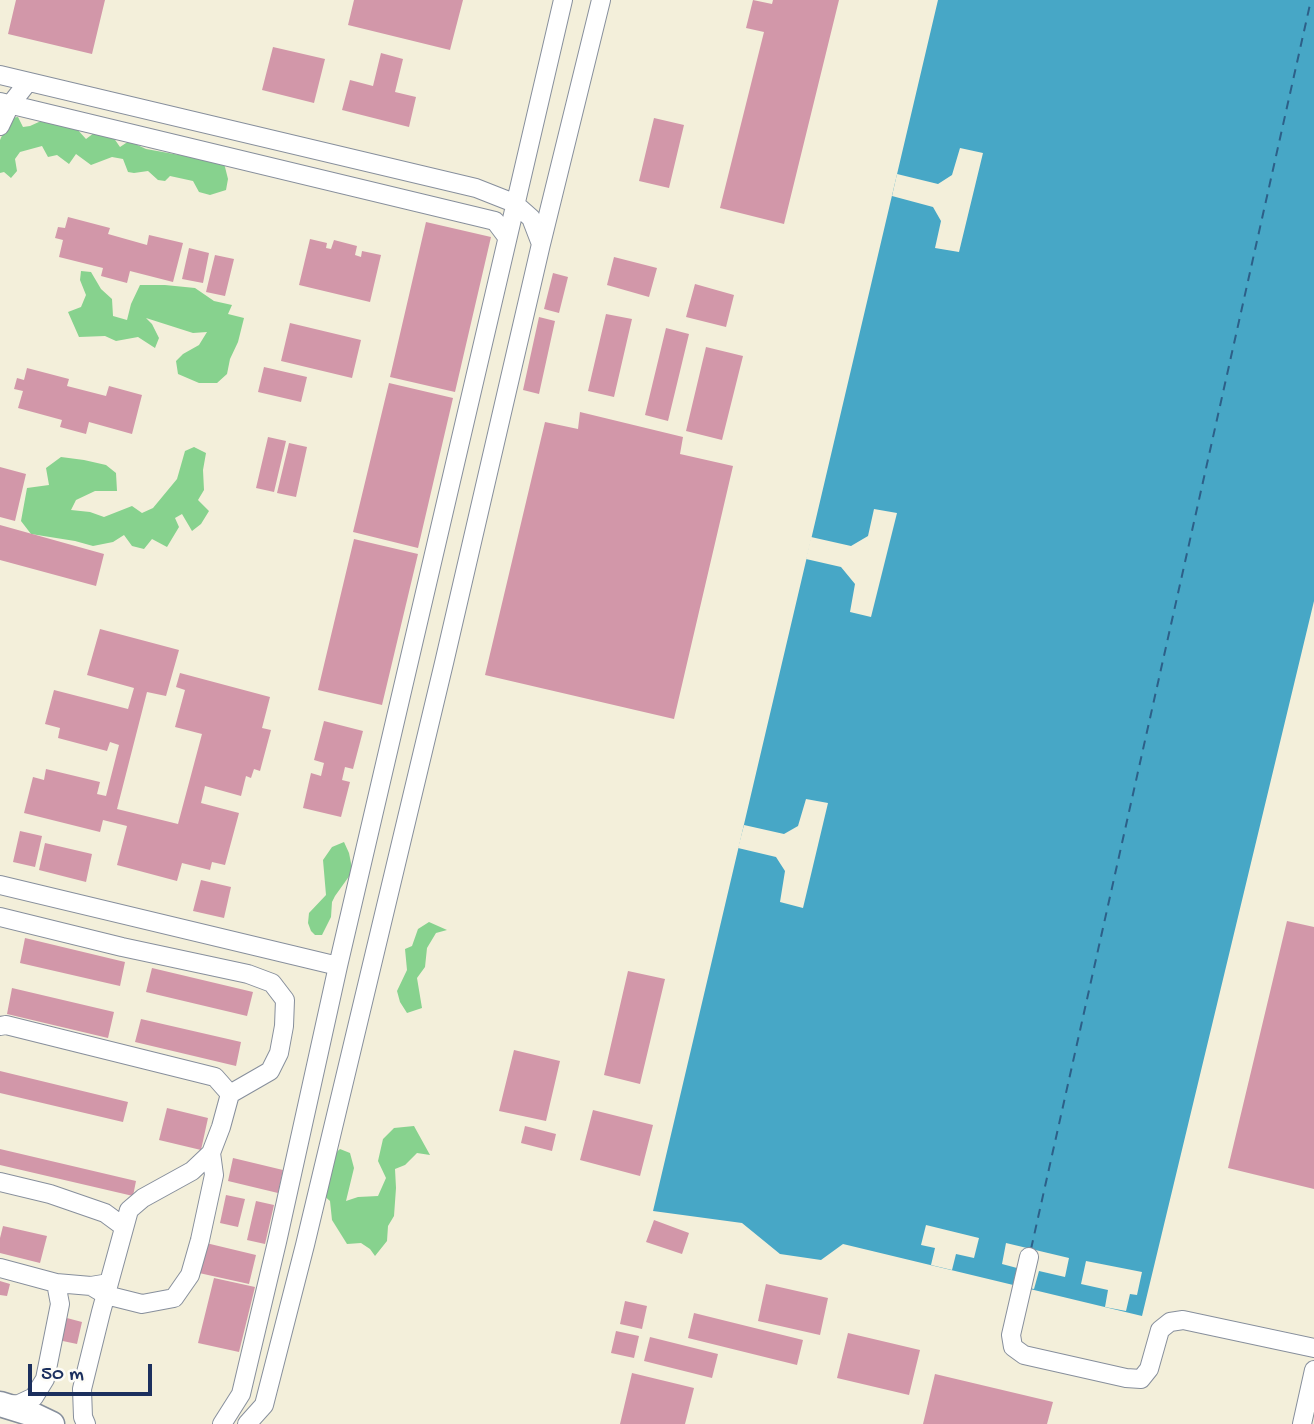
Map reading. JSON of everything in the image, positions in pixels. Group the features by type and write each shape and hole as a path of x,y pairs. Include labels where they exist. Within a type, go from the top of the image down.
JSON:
{"highway":[{"path":"2,1405 29,1413 52,1424"}],"lane":[{"path":"222,1424 241,1394 278,1242 504,227 514,203 563,0"},
{"path":"247,1424 264,1405 305,1245 601,0"},
{"path":"0,75 476,188 514,203 531,218 541,244"},
{"path":"0,126 5,103 28,82"},
{"path":"5,103 504,227 538,215 552,198"},
{"path":"0,885 338,966"},
{"path":"0,935 0,920 248,974 272,983 285,1000 279,1052 270,1072 230,1094 211,1153 192,1171 143,1198 129,1210 102,1288 82,1389 83,1417 86,1424"},
{"path":"0,1026 6,1025 215,1077 230,1094"},
{"path":"0,1268 56,1283 102,1288 142,1304 174,1298 190,1275 200,1240 214,1175 211,1153"},
{"path":"0,1182 50,1194 105,1213 124,1227"},
{"path":"1029,1257 1011,1335 1013,1347 1024,1355 1141,1379 1149,1369 1160,1330 1170,1322 1183,1320 1314,1348"},
{"path":"2,1405 19,1404 34,1396 45,1379 60,1304 56,1283"},
{"path":"1302,1424 1314,1370"}],"green space":[{"path":"18,117 23,127 41,121 76,128 86,139 94,133 111,134 120,147 129,141 146,149 224,163 228,179 226,190 210,195 199,192 193,181 170,176 165,181 158,180 148,171 128,172 123,159 112,157 91,165 76,154 69,164 57,155 48,157 42,146 20,152 15,159 17,171 11,178 4,172 0,173 0,140 10,118"},
{"path":"81,271 91,272 101,289 112,299 113,316 127,320 140,285 195,288 214,301 232,305 228,314 244,318 227,374 217,383 199,383 178,374 176,361 199,345 207,332 193,333 146,318 159,338 155,348 138,337 116,341 105,336 79,337 68,312 81,307 86,295 80,280"},
{"path":"194,447 206,453 204,490 198,500 209,511 201,524 192,531 182,514 175,518 179,527 167,547 152,539 144,549 132,546 124,535 113,542 93,546 31,534 21,521 27,488 49,485 46,468 61,457 106,465 116,473 117,491 95,491 76,500 71,510 104,517 132,506 142,513 153,508 177,479 185,451"},
{"path":"344,842 352,868 350,875 332,902 331,917 322,935 315,935 308,923 309,913 326,895 323,860 332,847"},
{"path":"429,922 447,930 436,933 427,948 425,967 417,978 422,1008 407,1013 397,991 407,970 405,949 412,946 418,929"},
{"path":"414,1126 430,1155 417,1153 405,1165 395,1169 394,1216 388,1226 387,1241 375,1256 361,1243 347,1244 332,1220 330,1201 322,1194 332,1156 340,1149 350,1153 354,1168 346,1201 378,1196 386,1178 378,1161 383,1139 394,1128"}],"water":[{"path":"938,0 1314,0 1314,601 1142,1316 843,1244 821,1260 780,1254 742,1223 653,1211"}],"pier":[{"path":"960,148 983,153 959,252 935,248 941,221 933,207 892,196 897,174 938,184 952,175"},
{"path":"874,509 897,513 871,617 850,612 855,584 841,567 806,559 811,537 851,546 868,536"},
{"path":"806,799 828,803 803,908 780,902 785,871 776,857 738,848 744,825 784,834 798,826"},
{"path":"926,1225 979,1238 974,1258 956,1254 952,1270 931,1265 935,1248 921,1245"},
{"path":"1006,1243 1069,1258 1065,1277 1039,1271 1034,1289 1013,1284 1017,1268 1002,1264"},
{"path":"1086,1261 1142,1272 1137,1295 1130,1294 1126,1311 1105,1307 1108,1290 1081,1284"}],"building":[{"path":"16,0 105,0 92,54 8,34"},
{"path":"354,0 463,0 450,50 348,25"},
{"path":"753,0 772,4 773,0 839,0 784,224 720,208 764,32 746,28"},
{"path":"273,47 325,59 314,103 262,90"},
{"path":"381,53 403,59 395,92 416,97 409,127 342,110 350,80 373,86"},
{"path":"654,118 684,125 669,188 639,181"},
{"path":"68,217 110,228 108,234 147,245 149,235 183,243 173,282 130,271 127,283 101,276 103,268 59,257 63,240 55,238 58,227 65,228"},
{"path":"426,222 491,237 455,392 390,377"},
{"path":"310,239 327,243 326,248 331,249 334,240 357,246 355,255 361,257 362,251 381,255 370,302 299,285"},
{"path":"189,248 209,253 203,283 182,279"},
{"path":"215,255 234,259 225,296 206,292"},
{"path":"614,257 657,268 649,297 607,285"},
{"path":"553,273 568,277 559,313 544,309"},
{"path":"695,284 734,295 726,327 686,317"},
{"path":"606,314 632,319 614,397 588,391"},
{"path":"539,317 555,321 539,394 523,390"},
{"path":"290,323 361,340 352,378 281,361"},
{"path":"666,328 689,334 668,421 645,415"},
{"path":"706,347 743,356 722,440 686,431"},
{"path":"264,367 307,377 301,402 258,392"},
{"path":"27,368 69,379 67,386 106,396 109,386 142,395 132,434 89,422 86,434 60,427 62,420 18,408 23,391 14,389 17,378 24,380"},
{"path":"389,383 453,398 418,548 353,532"},
{"path":"580,412 683,437 680,454 733,466 674,719 485,675 545,422 578,429"},
{"path":"268,437 286,441 274,492 256,488"},
{"path":"289,443 307,447 296,497 277,493"},
{"path":"0,467 26,474 15,521 0,517"},
{"path":"0,525 104,554 96,586 0,560"},
{"path":"354,539 418,554 382,705 318,690"},
{"path":"100,629 179,650 166,696 147,692 117,809 178,824 202,734 175,727 185,690 176,687 180,673 270,697 262,728 271,730 260,771 254,769 251,778 246,776 241,796 205,786 201,803 239,813 225,865 212,862 210,870 182,863 177,881 117,865 127,826 103,820 100,832 24,813 33,777 44,780 46,769 100,782 97,794 106,796 119,745 110,742 107,751 58,738 60,728 45,724 54,690 128,709 134,688 87,675"},
{"path":"324,721 363,731 353,769 345,767 342,780 350,782 341,817 303,808 311,773 321,776 324,763 314,760"},
{"path":"20,831 42,836 35,867 13,862"},
{"path":"45,843 92,854 86,882 39,870"},
{"path":"201,880 231,887 224,918 193,911"},
{"path":"1287,921 1314,927 1314,1189 1228,1168"},
{"path":"25,938 125,962 120,986 20,963"},
{"path":"152,968 253,992 247,1016 146,992"},
{"path":"628,971 665,979 640,1084 604,1075"},
{"path":"12,988 114,1012 108,1038 7,1014"},
{"path":"141,1019 241,1042 236,1066 135,1042"},
{"path":"514,1050 560,1061 546,1121 499,1111"},
{"path":"0,1071 128,1102 123,1122 0,1093"},
{"path":"167,1108 208,1118 201,1150 159,1140"},
{"path":"593,1110 653,1125 640,1176 580,1160"},
{"path":"525,1126 556,1134 552,1151 521,1143"},
{"path":"0,1149 136,1181 133,1196 0,1165"},
{"path":"233,1158 283,1170 278,1193 228,1181"},
{"path":"226,1195 245,1199 238,1227 220,1223"},
{"path":"256,1201 274,1205 265,1244 247,1240"},
{"path":"654,1220 689,1233 682,1254 646,1242"},
{"path":"3,1226 47,1236 40,1263 0,1253"},
{"path":"206,1243 256,1255 249,1284 199,1273"},
{"path":"214,1278 255,1287 239,1352 198,1343"},
{"path":"0,1281 10,1284 7,1296 0,1295"},
{"path":"766,1284 828,1298 820,1335 758,1321"},
{"path":"625,1301 647,1306 642,1329 620,1324"},
{"path":"694,1313 803,1340 797,1365 688,1338"},
{"path":"63,1317 82,1322 77,1344 58,1340"},
{"path":"616,1331 639,1336 634,1358 611,1353"},
{"path":"848,1333 920,1350 909,1395 837,1378"},
{"path":"650,1337 718,1354 712,1378 644,1361"},
{"path":"632,1373 694,1388 685,1424 620,1424"},
{"path":"935,1374 1053,1402 1047,1424 923,1424"}],"ferry route":[{"path":"1031,1249 1311,0"}]}
